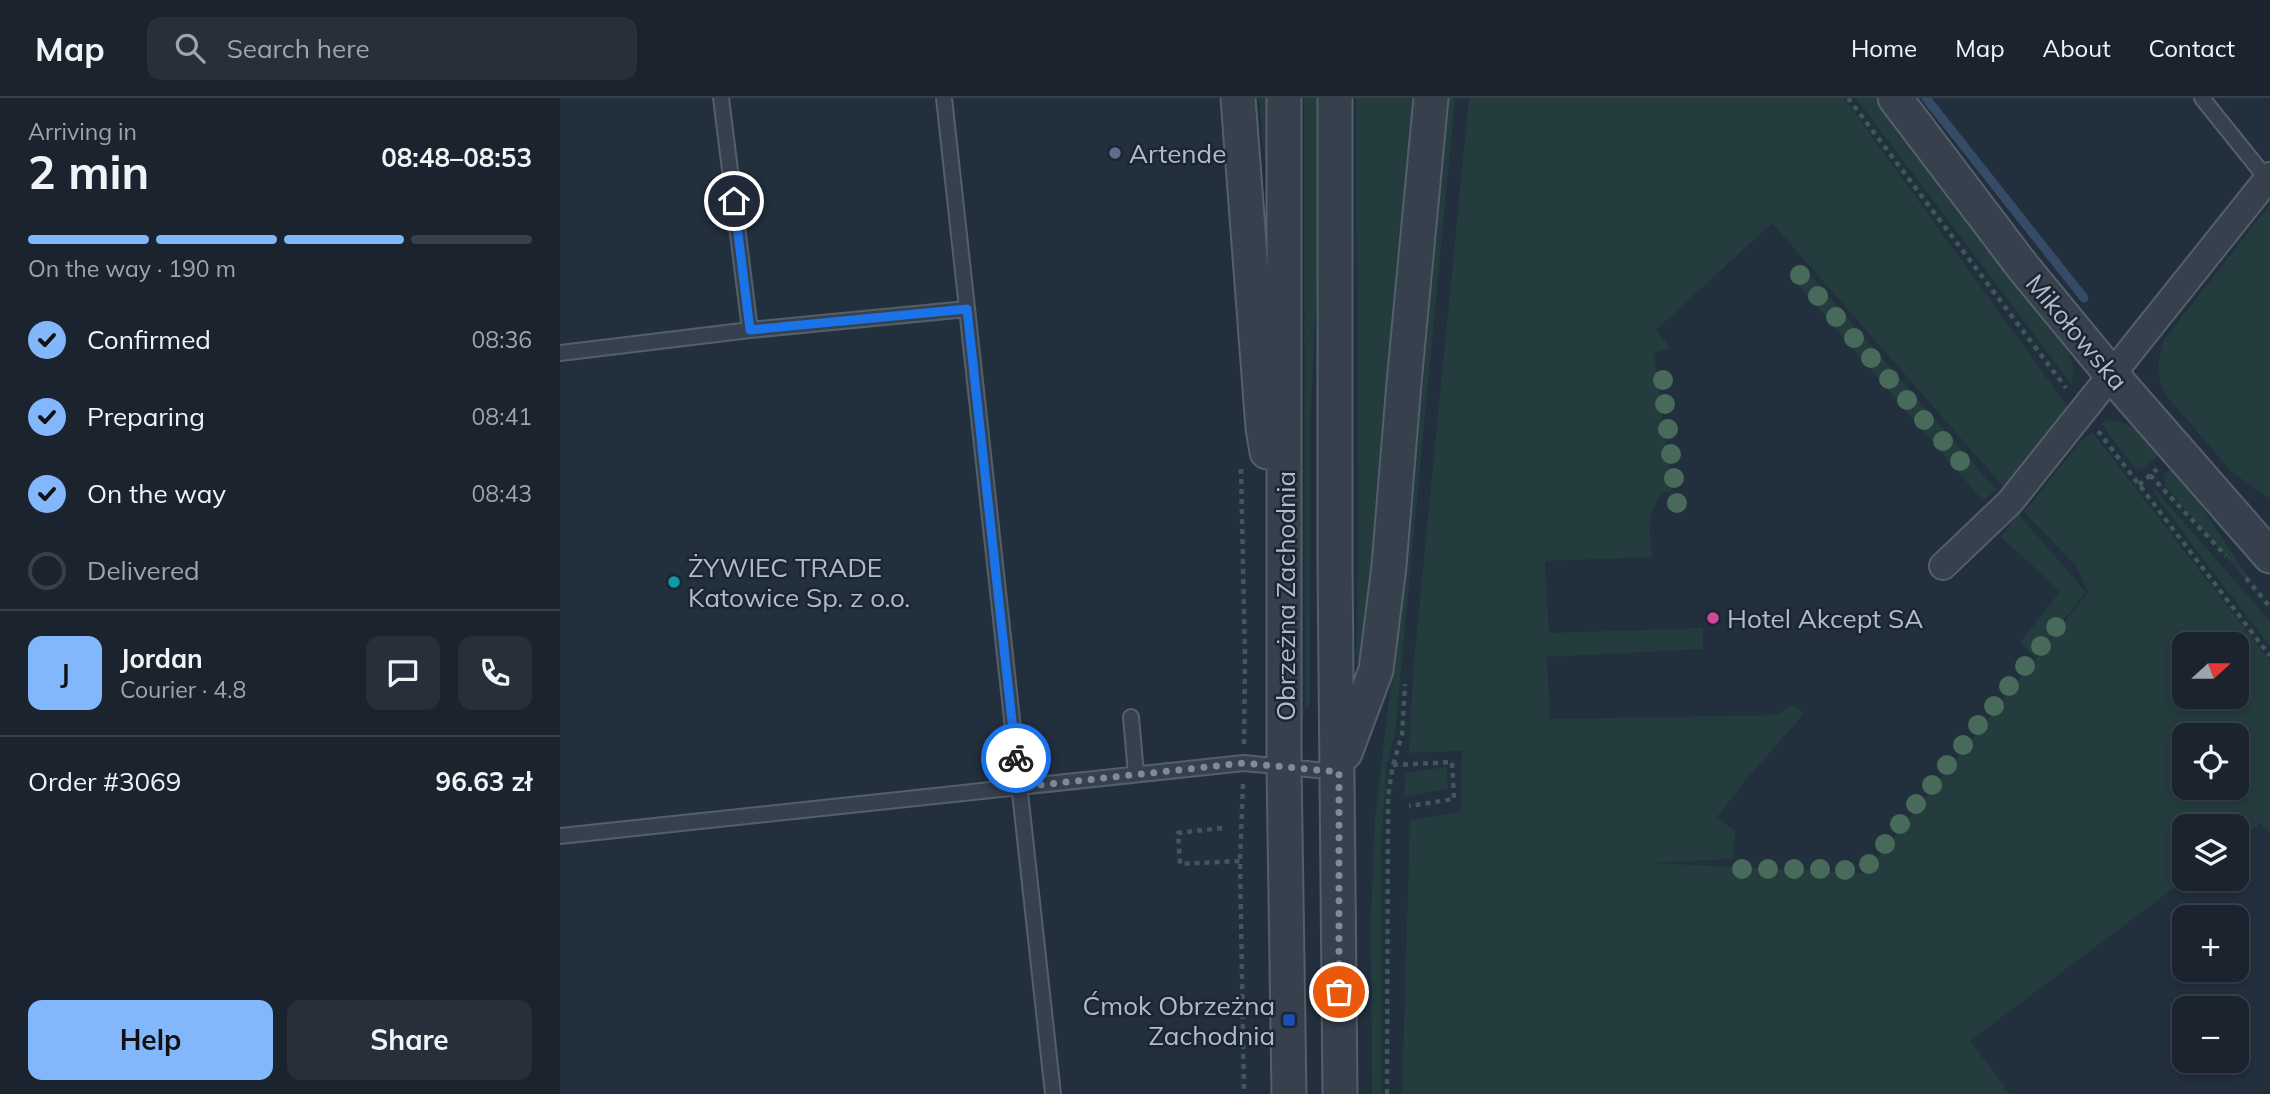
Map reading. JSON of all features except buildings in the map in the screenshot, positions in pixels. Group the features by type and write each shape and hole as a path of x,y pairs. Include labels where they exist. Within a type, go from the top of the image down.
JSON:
{"street":[{"path":"1238,98 1263,428 1285,551"},
{"name":"Obrzeżna Zachodnia","path":"1284,98 1284,766 1289,1094"},
{"name":"Obrzeżna Zachodnia","path":"1335,98 1335,565 1340,1094"},
{"path":"1339,772 1376,670 1389,566 1432,98"},
{"name":"Mikołowska","path":"1895,98 2023,267 2111,374 2270,556"},
{"path":"1943,566 2010,502 2269,178"}],"lane":[{"path":"721,98 750,330"},
{"path":"944,98 1053,1094"},
{"path":"2202,98 2269,178"},
{"path":"560,353 750,330 967,309"},
{"path":"1131,717 1136,774"},
{"path":"560,836 1244,763 1339,772"}],"path":[{"path":"1848,98 2269,654"},
{"path":"1241,456 1245,658 1240,861 1244,1094"},
{"path":"2150,475 2231,562"},
{"path":"2240,572 2270,607"},
{"path":"1393,765 1452,762 1454,799 1409,806"},
{"path":"1222,828 1178,833 1180,864 1240,861"}],"green space":[{"path":"1259,98 1268,98 1269,161 1266,161 1264,153"},
{"path":"1304,98 1318,98 1319,228 1310,434 1310,704 1305,709"},
{"path":"1356,98 1415,98 1363,655 1361,662 1356,664 1358,548"},
{"path":"1447,98 1455,98 1395,733 1387,763 1381,844 1382,1094 1372,1094 1371,917 1375,817 1390,692"},
{"path":"1469,98 1844,98 2070,410 2009,493 1772,223 1656,330 1671,348 1654,353 1672,490 1662,493 1653,509 1650,531 1652,557 1545,561 1549,633 1703,628 1703,649 1547,657 1550,719 1779,715 1792,704 1804,714 1717,817 1735,831 1733,859 1651,863 1866,873 2088,592 2077,567 2024,512 2080,442 2092,432 2247,632 2172,632 2172,709 2249,709 2249,634 2270,661 2270,835 2261,823 2249,832 2249,814 2172,814 2172,890 1970,1041 2010,1094 1402,1094 1410,821 1461,811 1462,751 1409,753 1413,671"},
{"path":"1856,98 1874,98 2065,343 2073,366 2072,385"},
{"path":"2270,204 2270,499 2232,472 2165,394 2159,367 2164,340"},
{"path":"1802,265 1996,490 1983,501 1790,275"},
{"path":"2108,420 2131,427 2160,454 2142,470 2133,466 2101,423"},
{"path":"2171,468 2190,490 2249,578 2246,580 2166,486 2163,476"},
{"path":"2153,487 2270,621 2270,644 2155,495"},
{"path":"2018,514 2086,592 2035,657 2020,643 2060,591 2001,537"},
{"path":"1447,767 1448,789 1404,797 1405,773"}],"waterway":[{"path":"1926,98 2084,298"}],"way so far":[{"path":"1016,758 1020,787 1244,763 1339,772 1339,992"}],"place":[{"name":"Artende","path":"1115,153"},
{"name":"ŻYWIEC TRADE Katowice Sp. z o.o.","path":"674,582"},
{"name":"Hotel Akcept SA","path":"1713,618"},
{"name":"Ćmok Obrzeżna Zachodnia","path":"1289,1020"}],"route":[{"path":"734,201 750,330 967,309 1016,758"}]}
